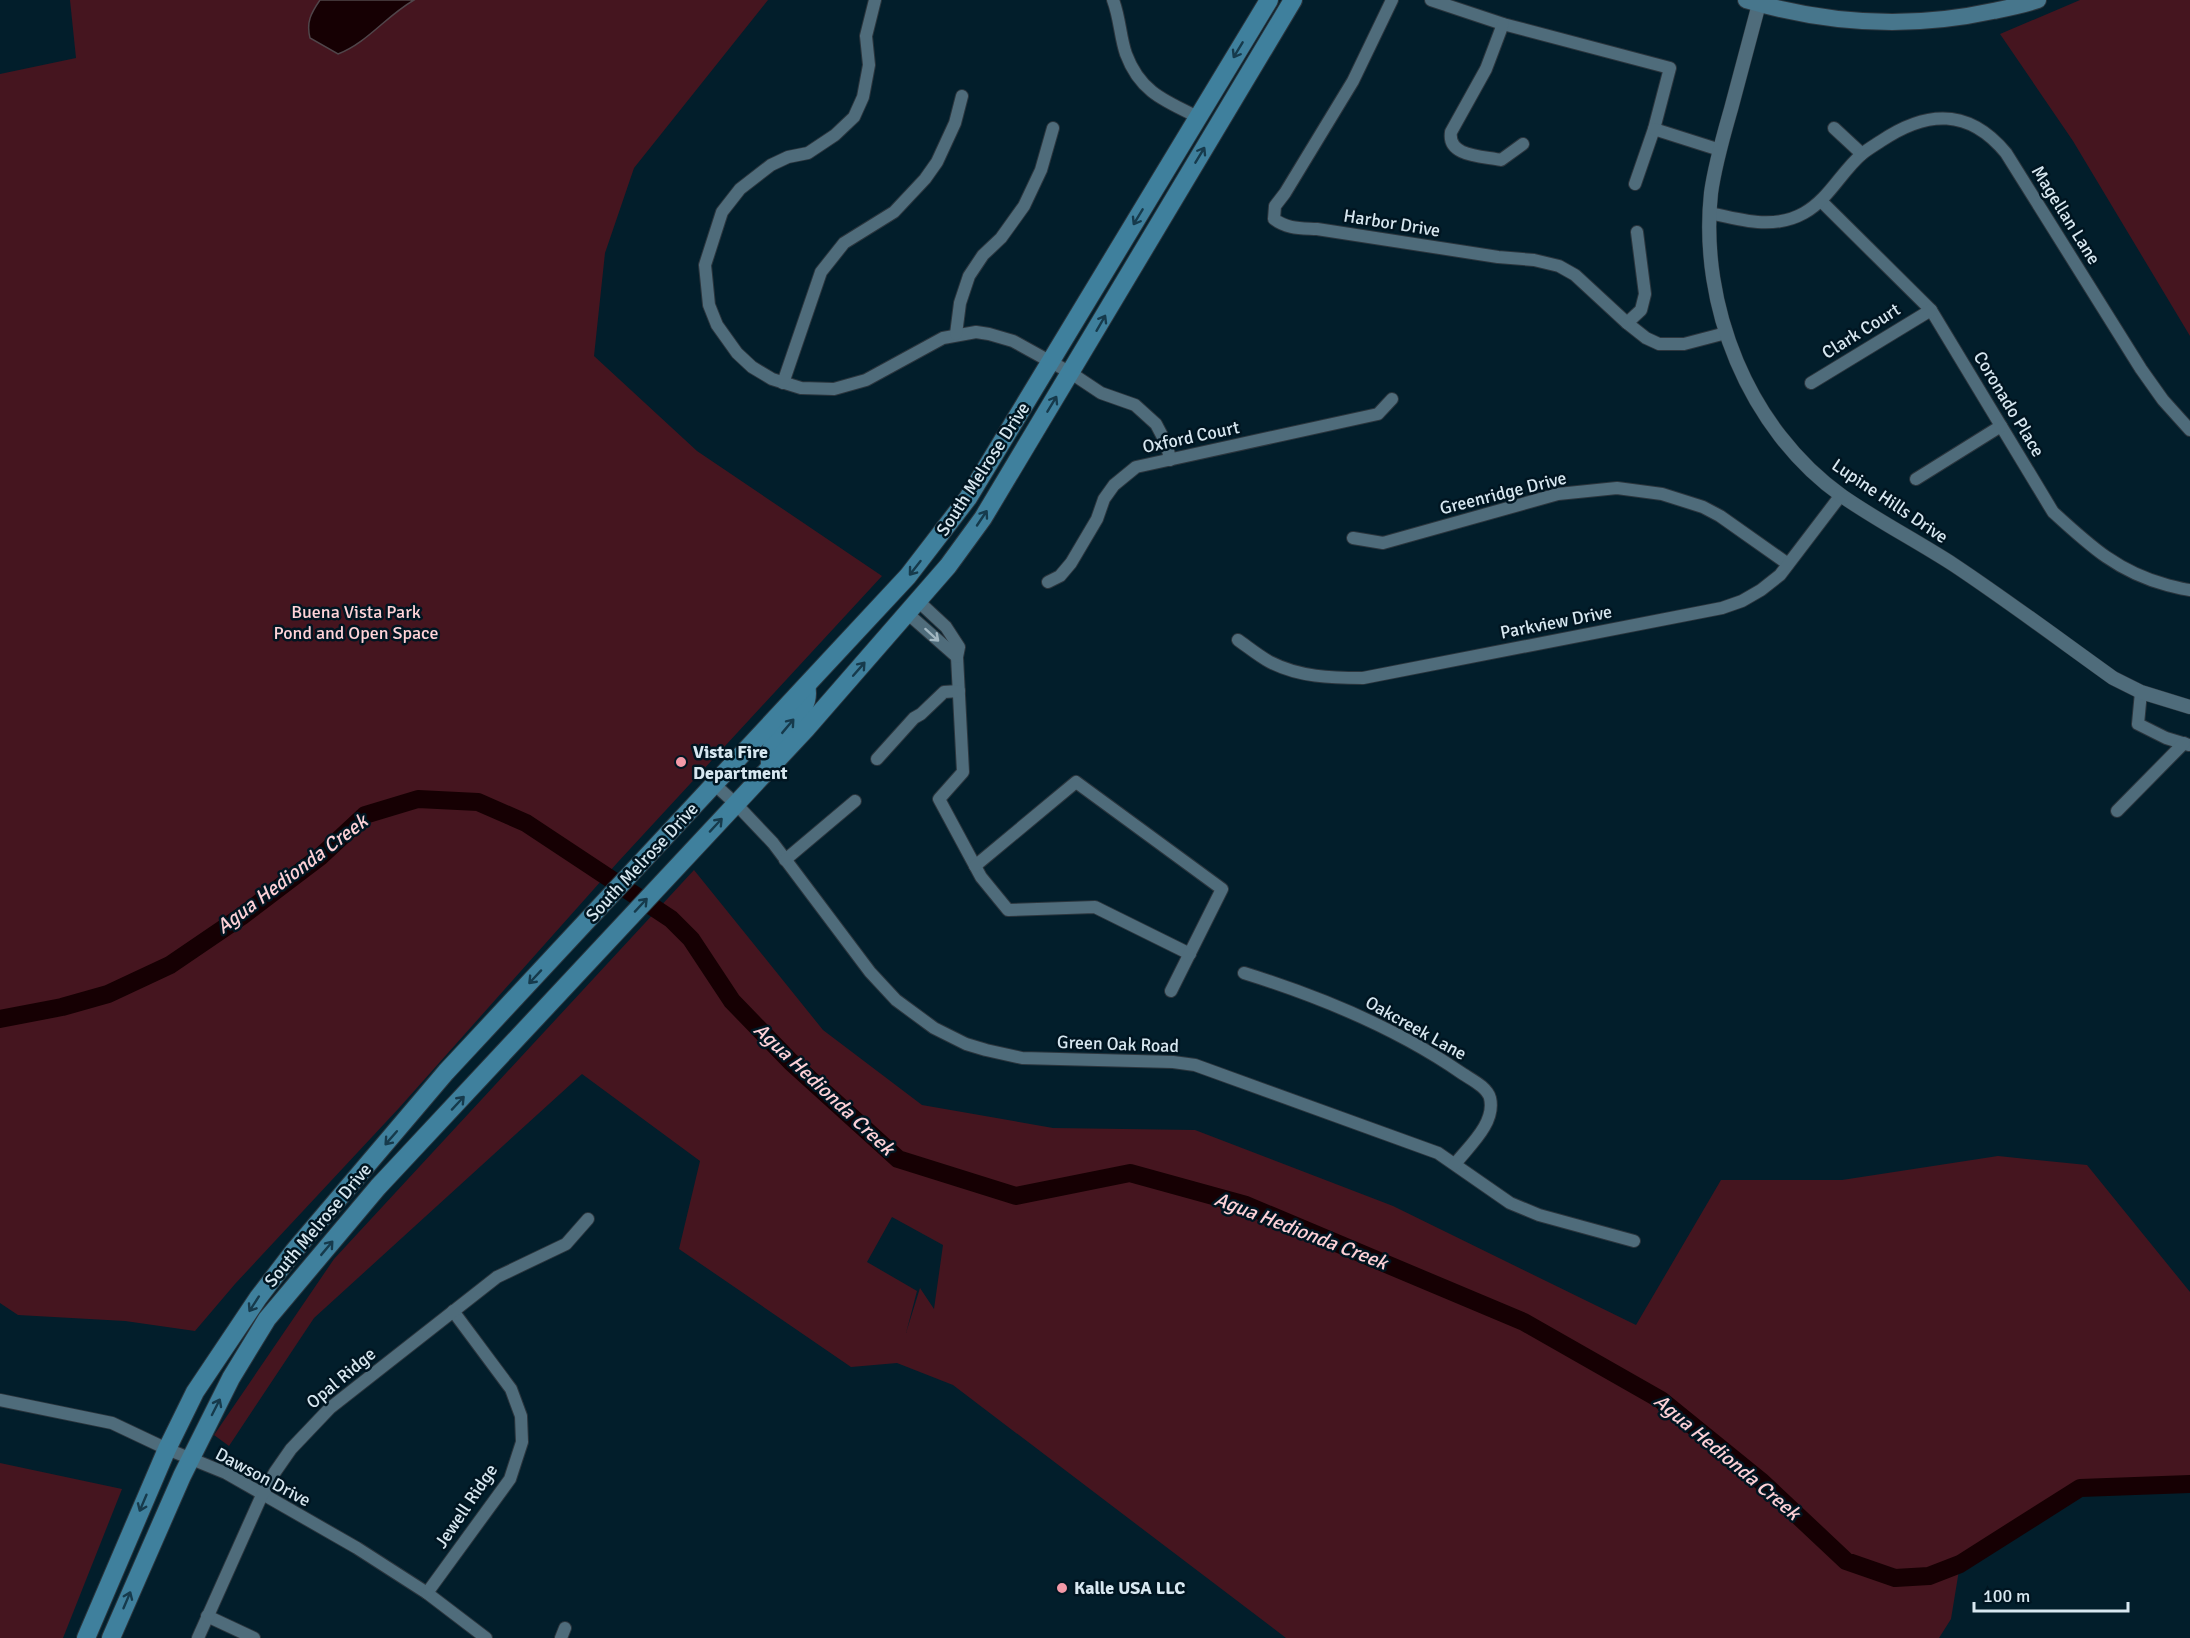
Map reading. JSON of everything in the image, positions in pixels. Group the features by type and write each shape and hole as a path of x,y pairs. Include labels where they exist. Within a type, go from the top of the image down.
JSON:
{"main road":[{"name":"South Melrose Drive","path":"86,1638 167,1449 195,1392 258,1298 294,1251 446,1072 908,576 938,539 968,498 1269,0"},
{"name":"South Melrose Drive","path":"111,1638 190,1460 231,1378 267,1319 378,1187 813,721 948,566 983,518 1293,0"},
{"path":"1753,2 1812,16 1893,23 1959,19 2038,0"},
{"path":"770,766 771,747 808,699 806,686"}],"street":[{"path":"875,0 866,36 869,65 863,98 854,117 835,135 808,153 788,157 771,165 740,189 722,212 705,265 709,305 717,325 737,353 753,367 772,379 801,388 834,389 866,380 943,338 976,332 989,334 1013,342 1051,362 1101,393 1135,405 1156,424 1167,445 1170,460"},
{"path":"1113,0 1126,53 1143,82 1160,99 1198,117"},
{"name":"Harbor Drive","path":"1392,0 1353,81 1275,206 1274,219 1292,228 1317,229 1498,257 1534,260 1559,266 1575,275 1646,338 1659,344 1684,345 1726,333"},
{"path":"1431,0 1503,24 1670,68 1654,129 1635,184"},
{"name":"Lupine Hills Drive","path":"1753,2 1713,180 1710,213 1711,264 1720,315 1726,333 1741,369 1775,430 1812,470 1841,495 1954,565 2113,678 2141,692 2190,707"},
{"path":"1503,24 1486,69 1451,132 1450,139 1459,152 1501,160 1523,144"},
{"path":"783,383 821,272 844,243 894,212 925,179 937,162 955,123 962,96"},
{"name":"Magellan Lane","path":"1710,213 1757,223 1784,220 1803,213 1821,201 1862,154 1896,131 1933,118 1970,123 1995,140 2006,153 2141,369 2163,400 2190,430"},
{"path":"956,334 960,303 969,276 983,255 1001,238 1024,206 1041,170 1053,128"},
{"path":"1834,128 1862,154"},
{"path":"1654,129 1720,150"},
{"name":"Coronado Place","path":"1821,201 1920,296 1931,310 2054,512 2082,539 2111,561 2146,579 2190,590"},
{"path":"1627,323 1641,310 1645,294 1637,232"},
{"name":"Clark Court","path":"1811,383 1931,310"},
{"name":"Oxford Court","path":"1048,582 1060,576 1071,563 1114,484 1136,467 1378,414 1392,399"},
{"path":"1916,479 2001,426"},
{"name":"Greenridge Drive","path":"1353,538 1383,543 1558,494 1617,488 1662,494 1704,507 1788,564"},
{"name":"Parkview Drive","path":"1238,640 1270,662 1298,672 1328,678 1363,678 1722,608 1742,601 1780,575 1841,495"},
{"path":"913,607 957,657 963,772 939,799 981,877 1008,910 1095,907 1190,954"},
{"path":"877,759 914,718 944,692 959,691"},
{"path":"2141,692 2138,724 2166,738 2187,744"},
{"path":"2116,811 2187,744"},
{"path":"975,866 1076,782 1222,889 1171,991"},
{"name":"Green Oak Road","path":"714,784 773,843 870,972 896,1000 934,1028 966,1044 1022,1058 1173,1062 1195,1065 1438,1153 1510,1203 1539,1215 1634,1241"},
{"path":"784,860 855,801"},
{"name":"Oakcreek Lane","path":"1244,973 1331,1003 1393,1032 1482,1087 1491,1100 1487,1124 1455,1164"},
{"name":"Opal Ridge","path":"198,1638 262,1495 275,1472 291,1449 330,1407 497,1277 566,1244 588,1219"},
{"name":"Jewell Ridge","path":"427,1593 510,1479 522,1442 521,1416 511,1389 453,1311"},
{"name":"Dawson Drive","path":"0,1400 112,1423 190,1460 225,1473 357,1548 427,1593 486,1638"},
{"path":"207,1616 255,1638"}],"green space":[{"name":"Buena Vista Park Pond and Open Space","path":"70,0 768,0 634,168 605,253 594,356 697,451 882,576 618,862 399,1108 235,1284 195,1331 125,1321 18,1315 0,1303 0,74 76,58"},
{"path":"2080,0 2190,0 2190,336 2073,141 2000,34"},
{"path":"694,870 823,1030 922,1105 1053,1128 1195,1130 1393,1206 1636,1325 1721,1180 1842,1180 1998,1156 2087,1165 2190,1292 2190,1484 2080,1488 1960,1564 1951,1619 1939,1638 1286,1638 953,1385 897,1363 851,1367 679,1249 700,1161 582,1074 314,1318 229,1446 214,1435 334,1259","holes":["892,1217 943,1245 934,1309 920,1288 906,1333 917,1291 867,1262"]},
{"path":"0,1463 122,1489 63,1638 0,1638"}],"shaded area":[{"path":"320,0 414,0 358,43 338,54 310,38 310,18"}],"waterway":[{"name":"Agua Hedionda Creek","path":"0,1019 62,1007 108,994 170,965 242,916 321,856 365,815 418,799 478,802 526,823 671,919 691,939 732,1001 791,1062 898,1159 1016,1196 1130,1173 1246,1205 1524,1322 1661,1400 1762,1482 1846,1561 1895,1578 1929,1576 1960,1564 2080,1488 2190,1484"}],"place":[{"name":"Vista Fire Department","path":"681,762"},
{"name":"Kalle USA LLC","path":"1062,1588"}]}
